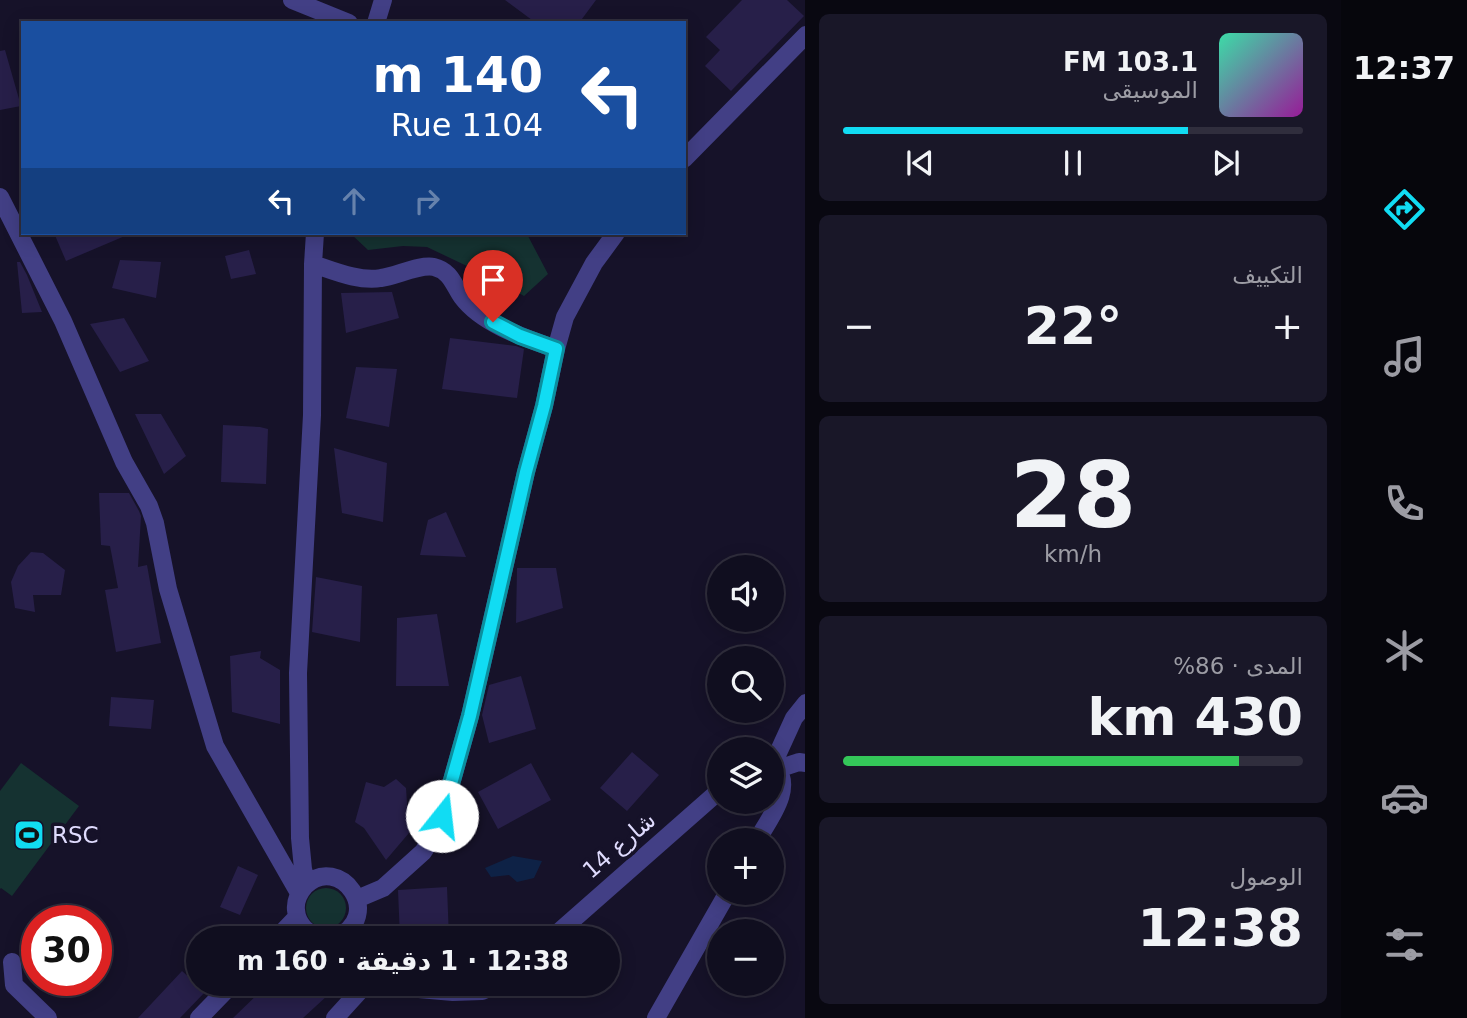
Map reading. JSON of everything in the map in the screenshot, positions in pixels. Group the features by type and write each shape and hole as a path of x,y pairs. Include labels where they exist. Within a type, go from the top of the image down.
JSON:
{"street":[{"path":"292,0 344,21"},
{"path":"377,21 383,0"},
{"path":"686,157 805,37"},
{"path":"0,197 64,321 124,462 149,506 168,589 215,746 303,889"},
{"path":"303,889 298,673 312,415 315,235"},
{"path":"357,899 383,888 423,852 442,816 470,716 565,317 594,263 615,235"},
{"path":"313,264 347,274 379,279 433,267 450,277 461,296 475,311 520,336 556,349"},
{"path":"784,742 794,718 805,704"},
{"path":"784,764 805,763"},
{"name":"شارع 14","path":"565,926 707,801"},
{"path":"301,926 297,917 296,901 303,889 314,880 331,877 347,884 357,899 355,926"},
{"path":"656,1018 720,905"},
{"path":"288,926 297,917"},
{"path":"12,962 14,985 48,1018"},
{"path":"199,1018 220,996"},
{"path":"335,1018 355,996"}],"green space":[{"path":"352,235 527,235 548,274 524,296 427,247 403,246 368,250"},
{"name":"RSC","path":"21,763 79,806 12,896 0,889 0,791"},
{"path":"318,890 334,890 344,900 344,916 334,926 318,926 308,916 308,900"}],"water":[{"path":"513,856 542,861 534,878 517,882 509,875 491,877 485,868"}],"building":[{"path":"505,0 596,0 580,21 533,21"},
{"path":"742,0 787,0 804,16 731,91 705,66 720,50 706,37"},
{"path":"5,50 21,106 0,110 0,51"},
{"path":"55,235 127,235 66,261"},
{"path":"249,250 256,274 231,279 225,256"},
{"path":"120,260 161,262 156,298 112,288"},
{"path":"17,262 20,262 27,275 42,312 22,313"},
{"path":"392,292 399,318 346,333 341,293"},
{"path":"124,318 149,361 120,372 90,324"},
{"path":"450,338 524,349 517,398 442,389"},
{"path":"356,367 397,369 389,427 346,418"},
{"path":"135,414 161,414 186,456 164,474"},
{"path":"223,425 268,429 266,484 221,482"},
{"path":"334,448 387,463 383,522 342,513"},
{"path":"99,493 129,493 139,511 138,567 147,565 161,643 116,652 105,590 118,588 110,546 101,545"},
{"path":"446,512 466,557 420,555 428,520"},
{"path":"31,552 43,553 65,570 61,595 33,595 35,612 15,608 11,582 18,566"},
{"path":"517,568 556,568 563,608 516,623"},
{"path":"316,577 362,586 360,642 312,632"},
{"path":"437,614 449,686 396,686 397,618"},
{"path":"261,651 260,658 280,670 280,724 232,712 230,656"},
{"path":"521,676 536,729 489,743 482,715 489,685"},
{"path":"111,697 154,700 151,729 109,726"},
{"path":"632,752 659,775 627,811 600,788"},
{"path":"531,763 551,800 498,829 478,792"},
{"path":"396,779 406,788 409,833 386,860 364,828 355,822 366,782 384,787"},
{"path":"238,866 258,875 240,915 220,907"},
{"path":"447,887 449,926 400,926 398,890"},
{"path":"182,971 186,975 186,996 201,996 180,1018 138,1018"},
{"path":"256,996 327,996 303,1018 233,1018"}],"place":[{"name":"RSC","path":"29,835"}],"route":[{"path":"442,816 470,716 556,349 520,336 493,322"}]}
